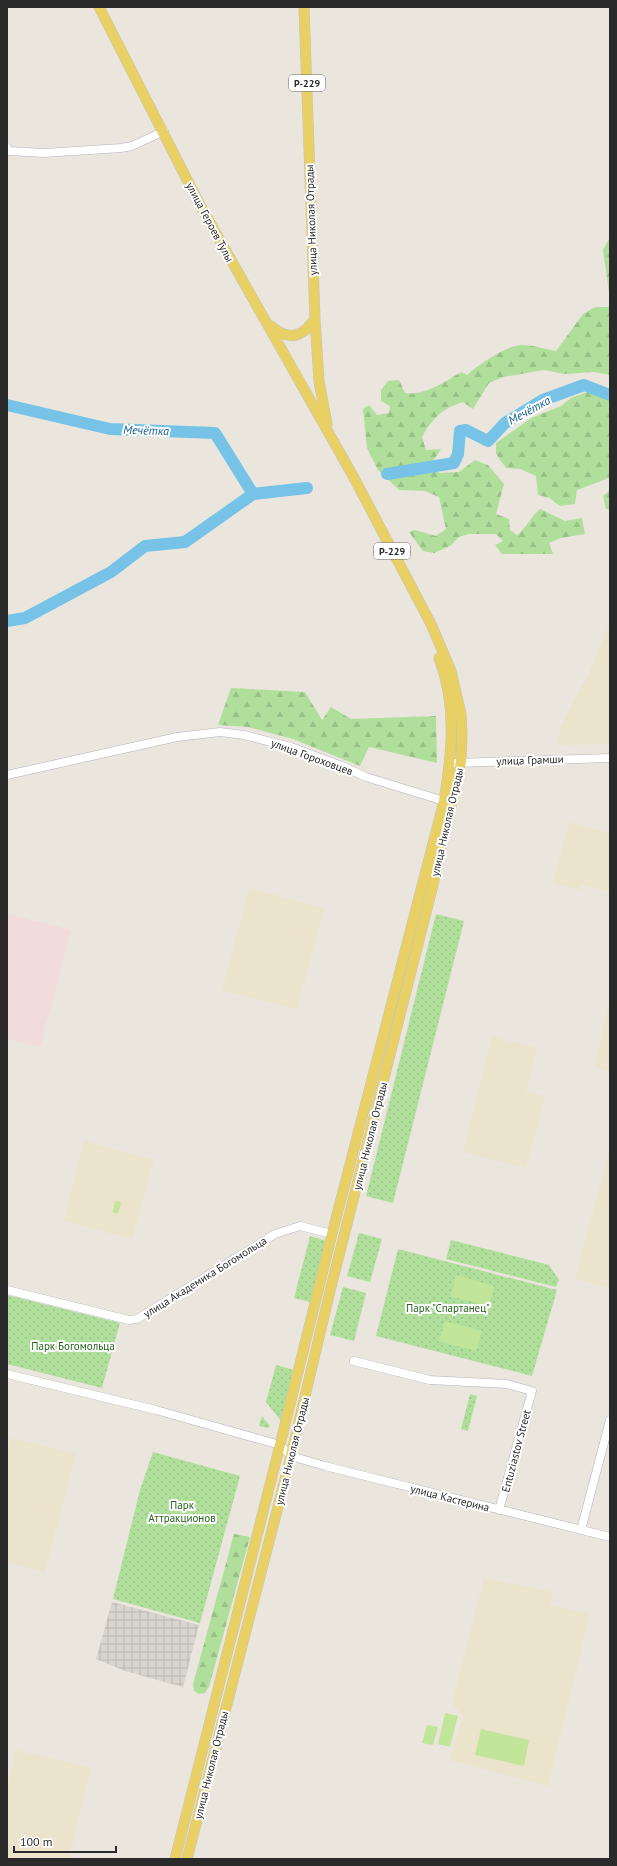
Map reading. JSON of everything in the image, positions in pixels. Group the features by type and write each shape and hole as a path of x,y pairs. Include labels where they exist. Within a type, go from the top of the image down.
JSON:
{"main road":[{"name":"улица Героев Тулы","path":"99,7 164,131 200,205 235,269 268,323 328,433"},
{"name":"улица Николая Отрады","path":"175,1859 332,1234 444,801 450,763 452,733 449,696 446,680 436,650 349,478 328,433 319,381 315,319 304,7"},
{"path":"268,323 284,335 296,336 305,330 315,319"},
{"name":"улица Николая Отрады","path":"187,1859 291,1456 331,1287 432,889 461,762 461,714 451,671 431,624 353,476 328,433"}],"street":[{"path":"7,147 9,151 44,153 121,148 132,146 164,131"},
{"name":"улица Гороховцев","path":"7,775 177,737 220,732 244,734 291,747 342,766 366,777 444,801"},
{"name":"улица Грамши","path":"450,763 610,758"},
{"name":"улица Академика Богомольца","path":"7,1290 129,1320 137,1319 275,1234 300,1226 332,1234"},
{"name":"Entuziastov Street","path":"354,1361 430,1380 507,1384 532,1391 499,1510"},
{"path":"7,1374 156,1410 280,1445 291,1456"},
{"path":"581,1530 610,1420"},
{"name":"улица Кастерина","path":"291,1456 365,1477 610,1537"}],"shaded area":[{"path":"610,622 610,744 558,745 560,727 589,673"},
{"path":"569,822 610,833 610,892 582,885 580,890 553,883"},
{"path":"249,888 324,908 297,1009 222,990"},
{"path":"7,914 71,930 40,1047 7,1039"},
{"path":"610,999 610,1071 594,1067"},
{"path":"492,1037 537,1048 526,1091 545,1096 526,1168 463,1152"},
{"path":"84,1141 154,1160 132,1239 63,1221"},
{"path":"610,1147 610,1288 575,1279"},
{"path":"10,1438 76,1453 45,1572 7,1562 7,1452"},
{"path":"484,1578 553,1592 550,1605 590,1614 548,1786 449,1760 463,1717 452,1703"},
{"path":"112,1602 199,1625 183,1687 125,1671 96,1659"},
{"path":"16,1750 91,1768 69,1859 7,1859 7,1788"}],"green space":[{"path":"610,237 610,300 603,250"},
{"path":"595,307 610,307 610,375 594,372 564,374 544,370 503,377 489,383 473,409 463,402 443,411 434,419 422,437 426,450 441,449 434,460 439,473 459,472 475,460 488,465 504,484 496,514 509,519 510,530 517,535 540,509 565,521 582,518 585,534 561,538 549,543 553,554 502,554 495,545 503,541 496,534 469,534 459,537 450,546 434,553 423,551 409,532 415,530 436,536 446,529 439,497 425,491 399,490 378,470 367,448 363,409 369,405 377,415 389,413 390,406 381,401 381,390 388,381 399,380 405,393 420,392 434,387 461,372 467,375 493,356 509,348 522,345 556,351 583,314"},
{"path":"587,392 610,400 610,481 609,478 577,490 575,504 560,506 550,498 538,495 536,476 520,469 506,468 496,454 496,443 531,418 561,406 571,398"},
{"path":"610,490 610,509 606,509 603,496"},
{"path":"231,688 305,692 322,720 331,707 351,719 436,716 437,763 369,747 360,766 293,739 248,727 218,725"},
{"path":"436,914 464,921 393,1203 366,1196"},
{"path":"115,1201 121,1202 118,1214 113,1212"},
{"path":"359,1233 382,1239 370,1282 347,1276"},
{"path":"310,1236 326,1241 310,1302 294,1298"},
{"path":"451,1240 549,1265 559,1280 556,1287 446,1259"},
{"name":"Парк \"Спартанец\"","path":"398,1249 557,1290 532,1376 376,1336"},
{"path":"456,1275 494,1286 489,1306 451,1296"},
{"path":"343,1287 366,1293 354,1341 330,1335"},
{"name":"Парк Богомольца","path":"7,1295 120,1323 102,1388 7,1364"},
{"path":"445,1321 482,1331 476,1351 439,1341"},
{"path":"276,1365 294,1370 281,1421 266,1402"},
{"path":"470,1394 477,1396 468,1431 461,1429"},
{"path":"262,1416 270,1426 268,1428 259,1426"},
{"name":"Парк Аттракционов","path":"153,1452 240,1476 200,1623 113,1599 140,1490"},
{"path":"234,1534 250,1537 209,1687 205,1693 199,1694 194,1691 193,1684"},
{"path":"445,1713 458,1716 450,1747 438,1744"},
{"path":"427,1725 438,1727 433,1745 422,1743"},
{"path":"481,1729 529,1740 524,1766 475,1755"}],"waterway":[{"name":"Мечётка","path":"387,474 454,463 458,454 460,431 466,430 488,441 505,423 543,400 584,385 610,395"},
{"name":"Мечётка","path":"7,405 110,429 215,433 253,494"},
{"name":"Мечётка","path":"7,621 25,618 111,572 145,546 185,542 253,494 307,488"}]}
